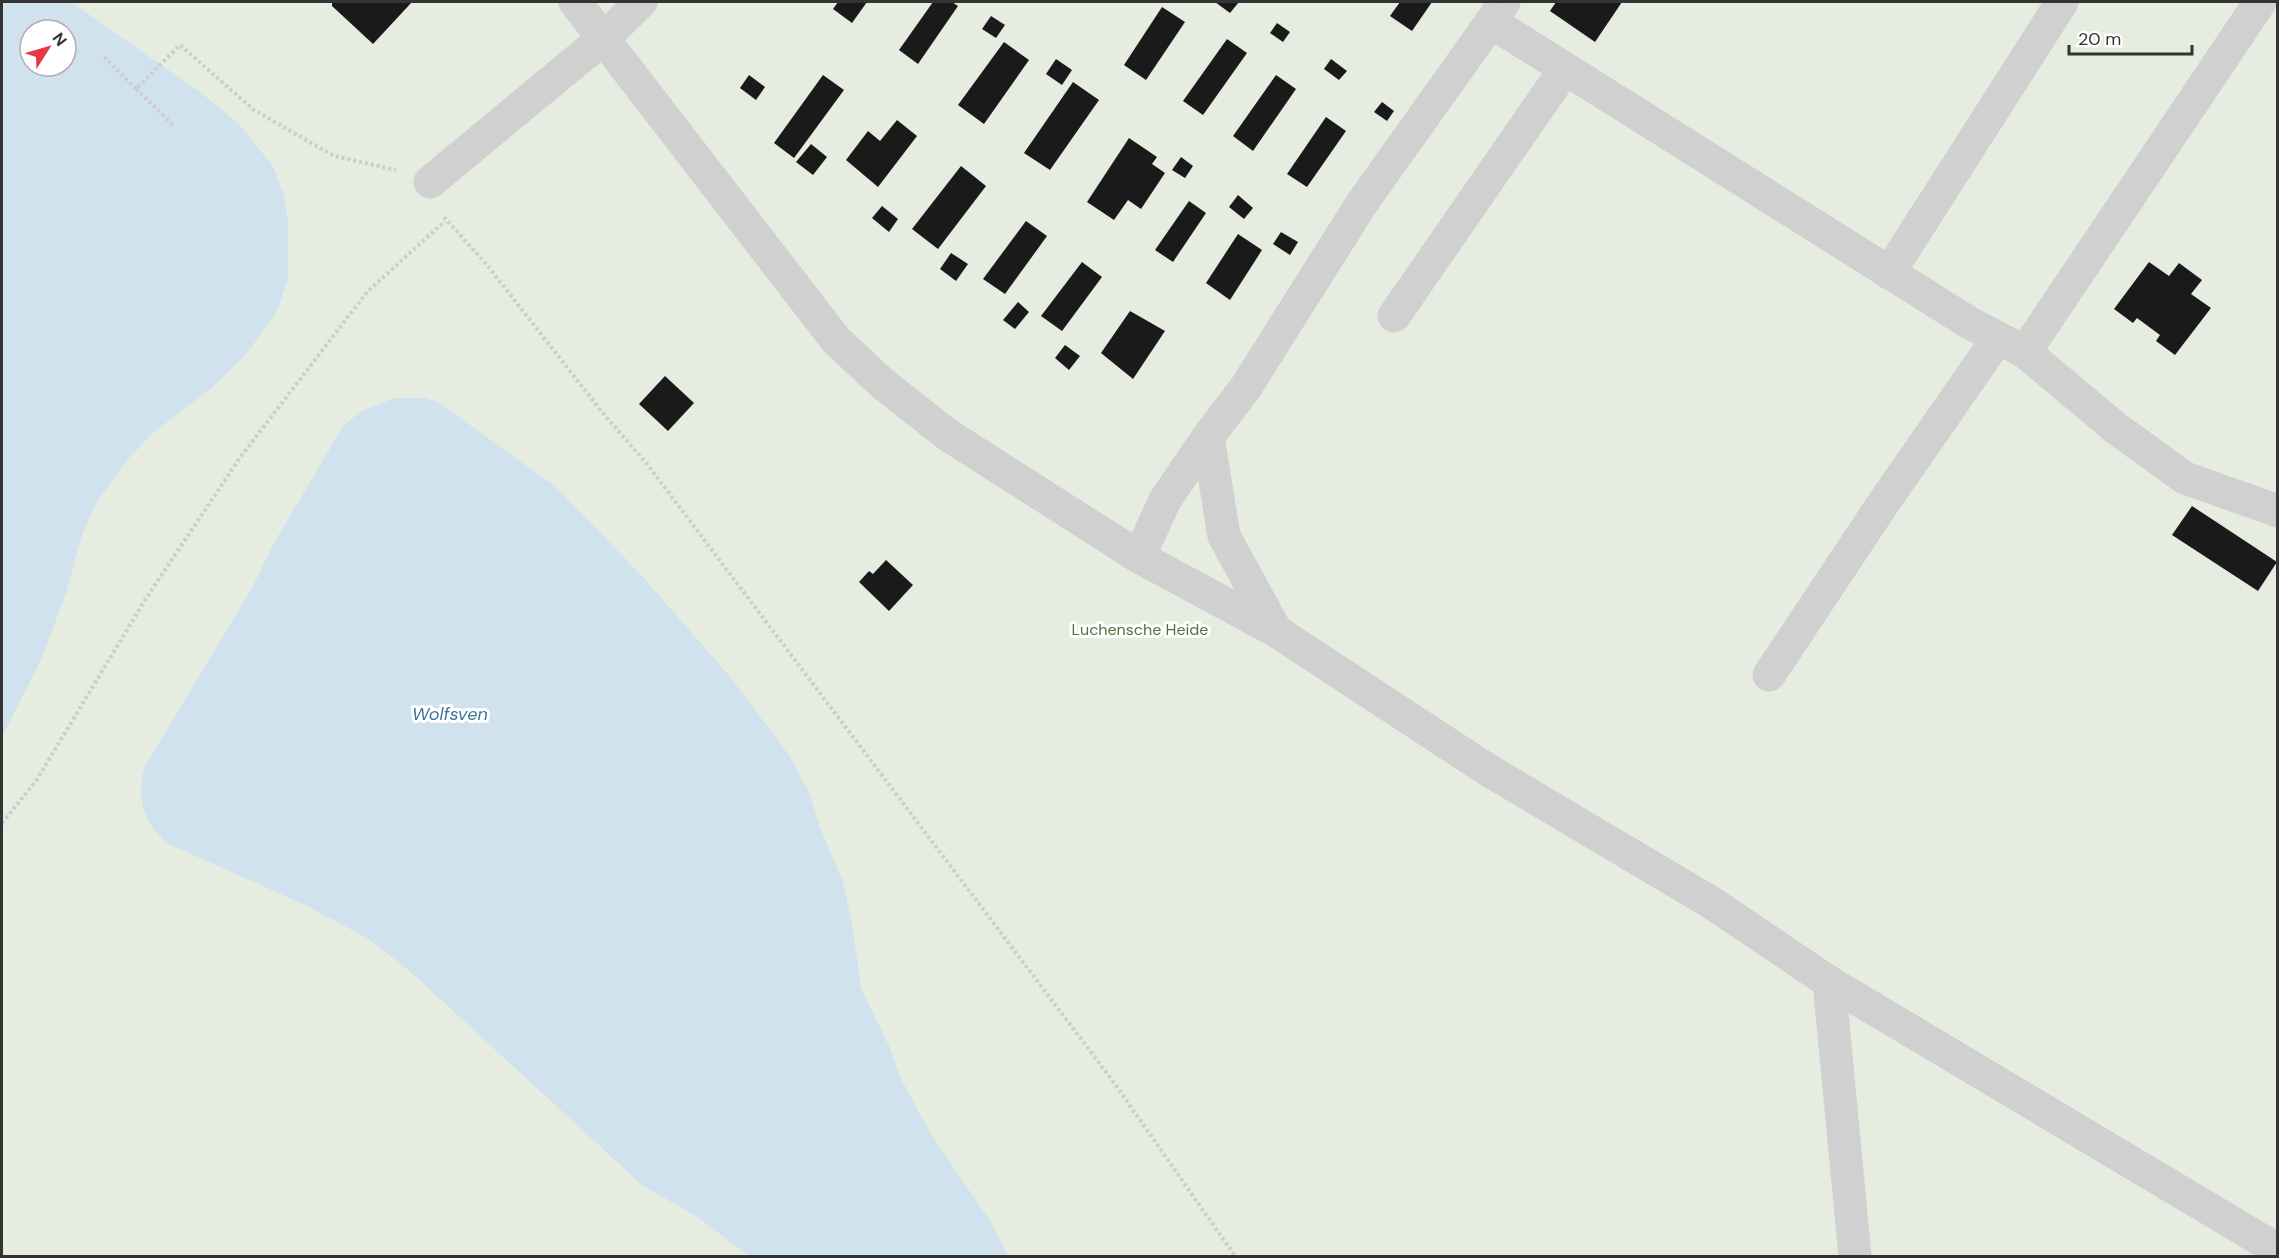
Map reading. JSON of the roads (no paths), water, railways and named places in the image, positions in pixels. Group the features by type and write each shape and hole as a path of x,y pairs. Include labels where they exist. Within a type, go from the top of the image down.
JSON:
{"lane":[{"path":"575,2 836,340 883,384 948,435 1139,557 1276,631 1488,770 1712,903 1829,982 2277,1250"},
{"path":"430,183 604,38 641,2"},
{"path":"1889,273 2062,2"},
{"path":"1769,675 2012,345 2260,2"},
{"path":"1139,557 1165,500 1246,387 1362,203 1498,12 1565,69 1889,273 2012,345 2117,429 2184,478 2277,512"},
{"path":"1394,316 1565,69"},
{"path":"1208,437 1224,536 1276,631"},
{"path":"1829,982 1855,1257"}],"water":[{"path":"2,2 71,2 200,92 238,123 273,166 284,196 288,223 288,277 278,310 245,356 210,389 153,433 127,460 95,505 83,532 65,596 41,660 2,737"},
{"name":"Wolfsven","path":"394,398 424,398 438,402 556,487 643,577 731,678 788,754 809,792 819,825 843,882 852,923 861,988 890,1048 901,1079 932,1136 992,1224 1008,1256 749,1256 696,1216 642,1185 413,974 369,939 303,904 169,844 153,828 147,819 141,799 145,766 252,588 275,541 344,425 360,412"}],"park label":[{"name":"Luchensche Heide","path":"1140,629"}]}
